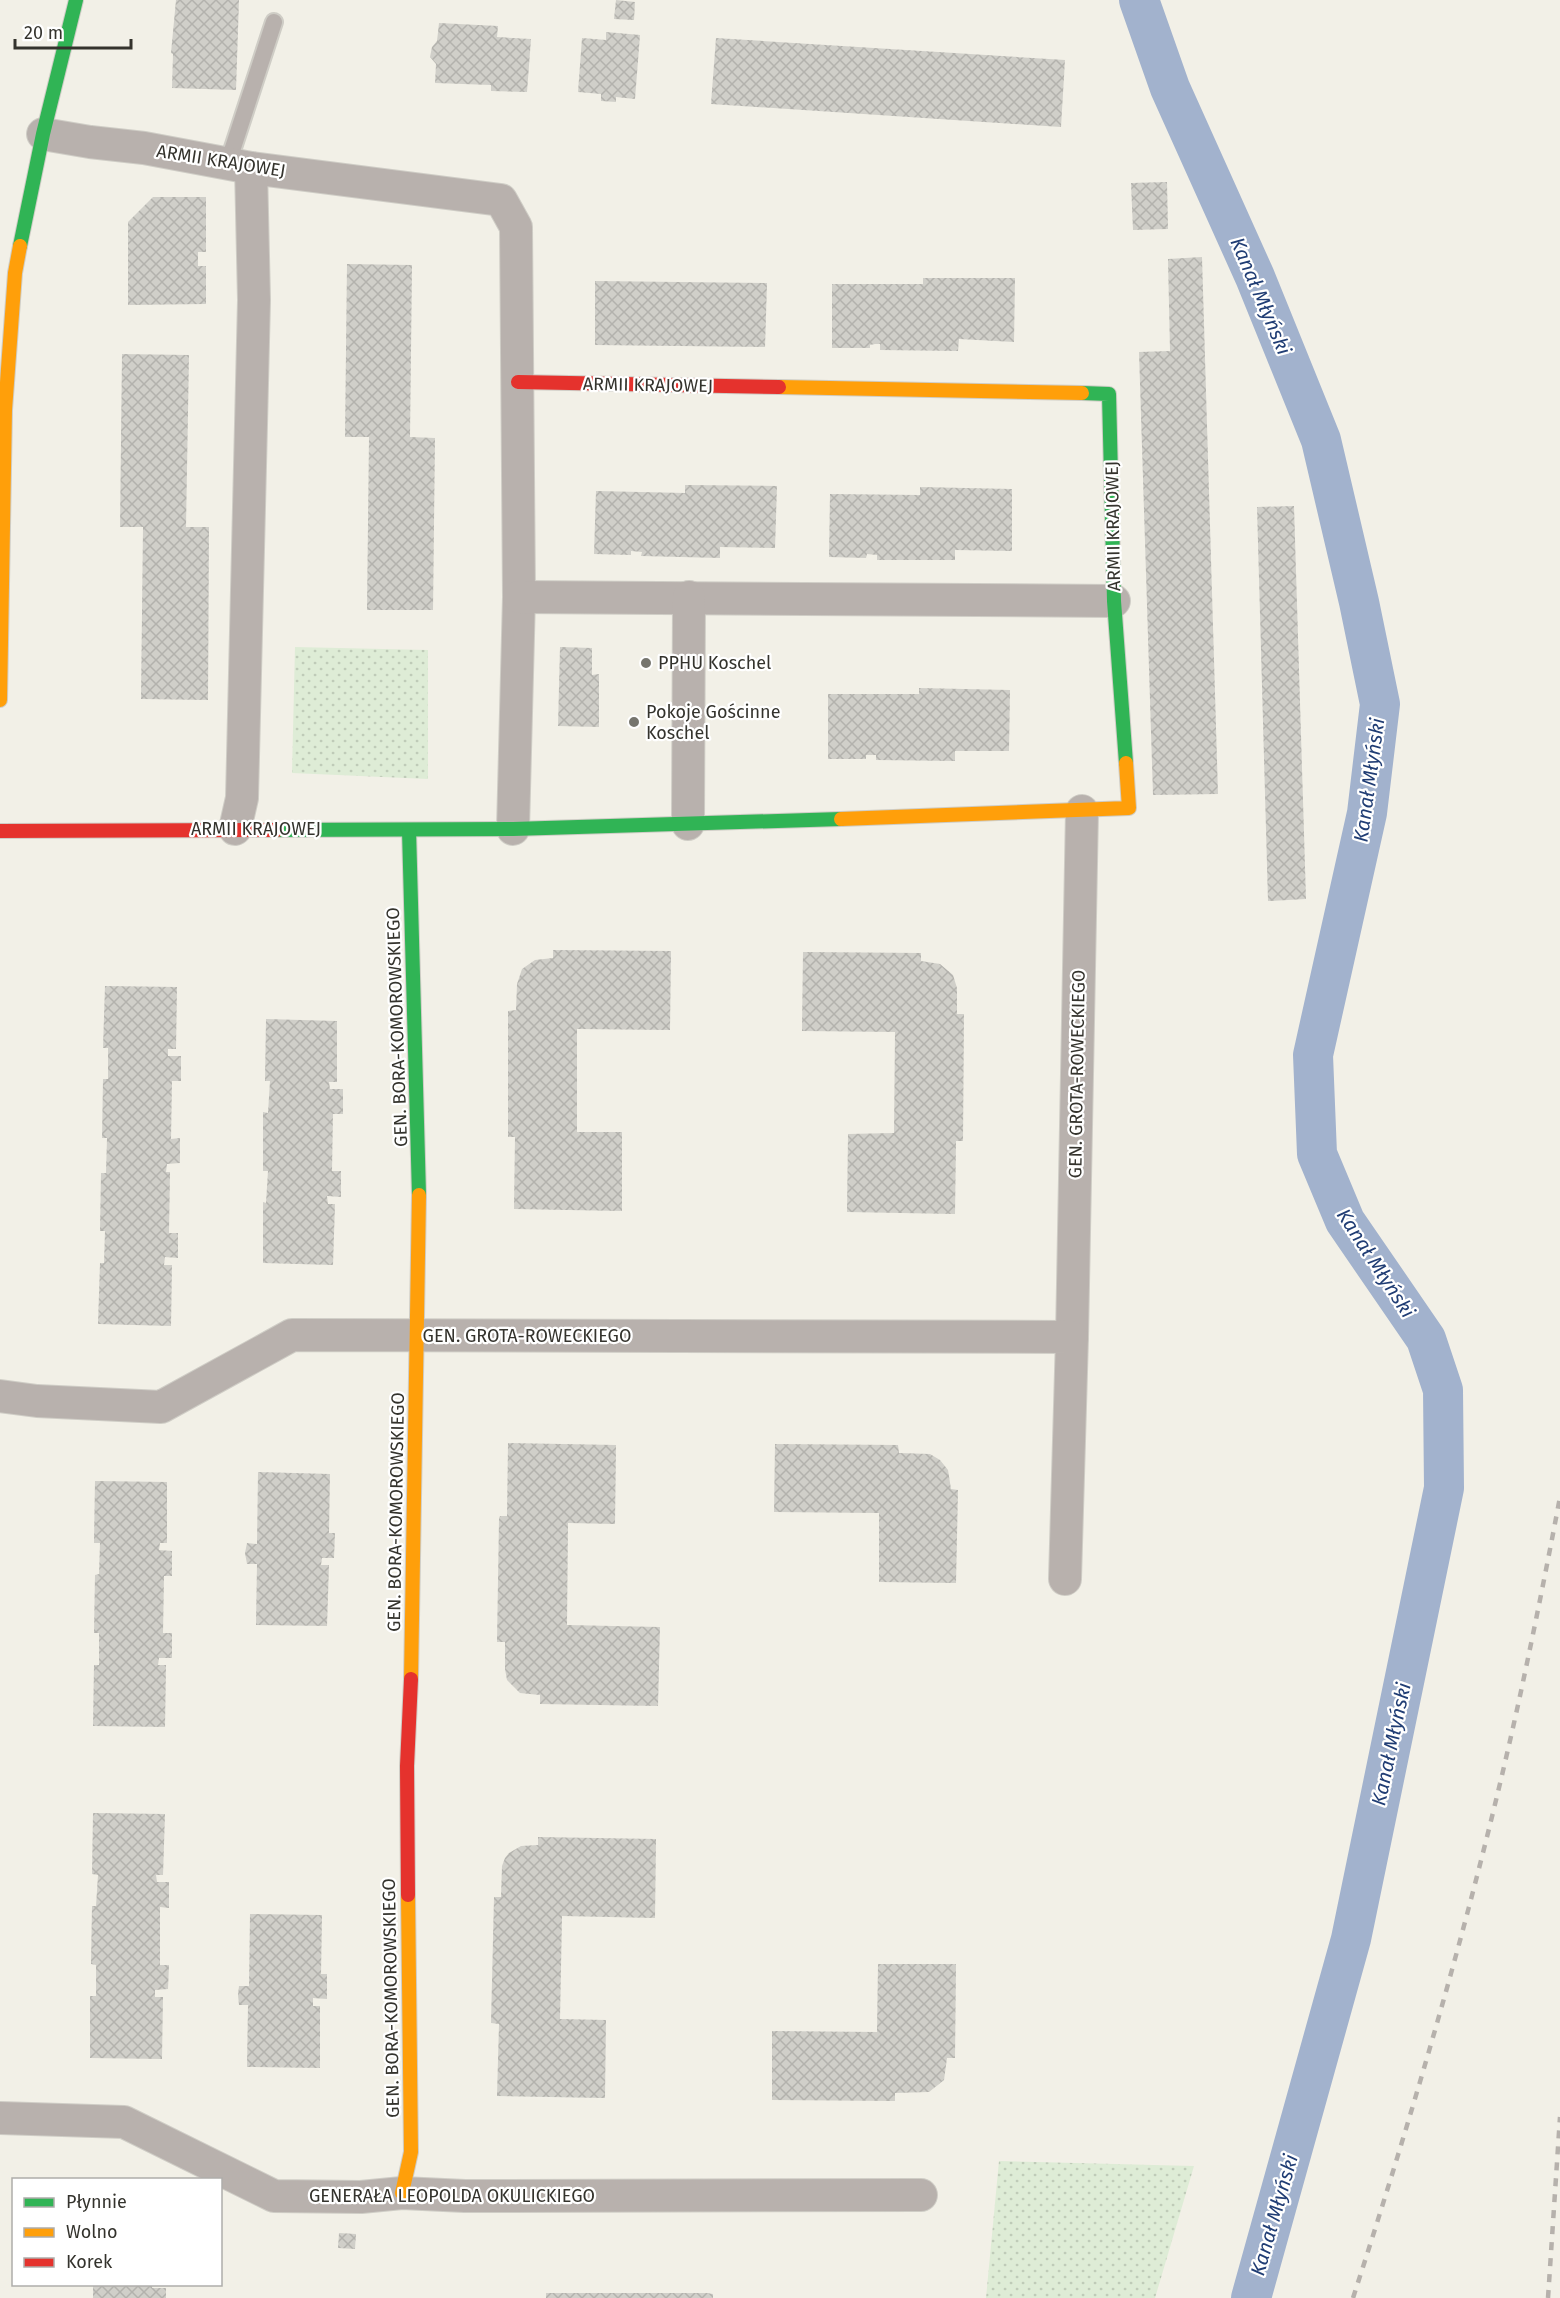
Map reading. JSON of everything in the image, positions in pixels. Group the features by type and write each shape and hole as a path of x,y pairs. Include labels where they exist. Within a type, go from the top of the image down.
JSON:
{"street":[{"path":"0,700 2,410 15,273 43,134 76,0"},
{"name":"ARMII KRAJOWEJ","path":"43,134 240,165 501,200 516,227 519,597 513,829"},
{"path":"235,829 242,798 254,300 240,165"},
{"name":"ARMII KRAJOWEJ","path":"0,831 513,829 1129,808 1114,601 1109,394 518,382"},
{"path":"519,597 1114,601"},
{"path":"688,824 689,597"},
{"name":"GEN. GROTA-ROWECKIEGO","path":"1065,1579 1082,811"},
{"name":"GEN. BORA-KOMOROWSKIEGO","path":"402,2193 411,2152 407,1766 411,1688 417,1336 418,1156 410,830"},
{"name":"GEN. GROTA-ROWECKIEGO","path":"0,1396 37,1401 161,1407 292,1335 1072,1337"},
{"name":"GENERAŁA LEOPOLDA OKULICKIEGO","path":"0,2118 124,2122 274,2196 361,2197 402,2193 465,2196 921,2195"}],"lane":[{"path":"240,165 274,22"}],"green space":[{"path":"295,647 428,650 428,779 292,773"},
{"path":"999,2161 1194,2166 1155,2298 986,2298"}],"building":[{"path":"176,0 239,0 236,90 172,88 173,54 171,53"},
{"path":"616,0 635,2 634,20 614,19"},
{"path":"439,23 498,26 497,37 531,39 527,92 491,91 491,85 435,83 436,64 430,57 432,47 437,41"},
{"path":"606,32 640,35 635,99 616,97 616,102 601,101 601,94 578,92 582,38 606,40"},
{"path":"716,38 1065,60 1061,127 711,104"},
{"path":"1167,182 1168,229 1133,230 1131,183"},
{"path":"153,197 206,197 206,252 198,252 198,266 206,266 206,304 128,305 128,222"},
{"path":"1202,257 1218,794 1153,795 1139,352 1170,351 1168,259"},
{"path":"347,264 412,265 410,437 435,438 433,610 367,610 369,437 345,437"},
{"path":"923,278 1015,278 1014,342 959,339 958,351 880,350 880,344 870,345 870,348 832,348 832,284 923,284"},
{"path":"595,281 767,283 765,347 595,345"},
{"path":"122,354 189,355 186,527 209,527 208,700 141,699 143,527 120,527"},
{"path":"685,485 777,486 775,548 720,547 720,558 641,556 642,552 631,551 631,555 594,554 596,491 685,493"},
{"path":"920,487 1012,489 1012,551 955,550 955,560 877,560 877,555 867,554 866,558 829,557 830,494 920,495"},
{"path":"1294,506 1306,899 1268,901 1257,507"},
{"path":"560,647 592,648 592,675 599,674 599,727 558,726"},
{"path":"919,688 1010,690 1009,751 955,751 955,761 876,760 876,755 866,755 866,759 828,759 828,694 919,694"},
{"path":"553,950 671,951 670,1030 577,1029 577,1132 622,1132 622,1211 514,1209 515,1137 508,1137 508,1011 516,1010 517,984 522,969 535,960 553,958"},
{"path":"803,952 921,953 921,961 940,964 953,975 957,988 957,1014 964,1014 963,1141 956,1141 955,1214 847,1212 848,1134 894,1133 895,1032 802,1031"},
{"path":"105,986 177,987 176,1049 168,1049 168,1056 181,1056 181,1081 172,1081 171,1139 180,1138 180,1163 167,1164 166,1172 170,1172 169,1233 178,1233 178,1258 165,1257 164,1265 172,1265 171,1326 98,1324 100,1263 104,1263 105,1231 100,1231 101,1173 106,1173 107,1138 102,1138 103,1079 108,1079 108,1048 103,1048"},
{"path":"266,1019 337,1021 337,1082 329,1082 330,1089 343,1089 343,1114 333,1114 332,1171 341,1171 341,1197 327,1196 328,1204 335,1204 333,1265 263,1263 263,1202 266,1203 268,1171 263,1171 263,1112 268,1113 270,1081 265,1081"},
{"path":"508,1443 616,1445 615,1524 568,1523 567,1625 660,1627 658,1706 540,1704 540,1695 520,1693 507,1680 505,1642 497,1642 499,1519 500,1516 507,1516"},
{"path":"775,1444 898,1445 899,1453 930,1454 940,1460 948,1470 951,1489 958,1490 956,1583 879,1582 879,1513 774,1512"},
{"path":"258,1472 330,1474 329,1533 335,1533 334,1558 322,1558 321,1565 329,1565 327,1626 256,1625 257,1564 247,1564 245,1553 247,1543 257,1544"},
{"path":"95,1481 167,1482 167,1543 160,1543 159,1550 172,1551 172,1576 164,1576 163,1633 172,1633 172,1658 159,1658 158,1665 166,1665 165,1727 93,1726 94,1665 99,1665 99,1633 94,1633 95,1575 99,1574 100,1543 94,1543"},
{"path":"93,1813 165,1814 163,1875 156,1875 157,1882 169,1882 169,1908 160,1907 160,1965 169,1965 168,1989 155,1990 155,1997 163,1997 162,2059 90,2058 90,1996 96,1996 96,1965 91,1964 92,1906 96,1906 98,1875 92,1874"},
{"path":"538,1837 656,1839 655,1918 562,1916 560,2019 606,2020 605,2098 497,2096 499,2024 491,2023 494,1897 501,1897 502,1866 505,1858 521,1846 538,1845"},
{"path":"250,1914 322,1915 321,1974 327,1974 327,1999 313,1998 313,2006 320,2006 320,2068 247,2067 248,2005 239,2005 238,1995 239,1986 249,1986"},
{"path":"878,1964 956,1964 955,2058 947,2058 944,2080 929,2092 895,2093 895,2101 772,2100 772,2031 877,2032"},
{"path":"339,2233 356,2234 355,2249 338,2248"},
{"path":"93,2286 166,2288 166,2298 93,2298"},
{"path":"546,2293 707,2293 713,2294 713,2298 546,2298"}],"waterway":[{"name":"Kanał Młyński","path":"1139,0 1170,88 1255,277 1321,440 1359,602 1380,704 1367,813 1313,1055 1317,1154 1345,1221 1426,1339 1443,1390 1444,1488 1351,1939 1251,2298"}],"railway":[{"path":"1353,2298 1443,2003 1483,1855 1518,1705 1560,1497"},
{"path":"1548,2298 1560,2117"}],"traffic: fast":[{"path":"20,246 43,134 76,0"},
{"path":"1082,393 1109,394 1114,601 1126,763"},
{"path":"277,830 513,829 841,819"},
{"path":"409,830 419,1195"}],"traffic: slow":[{"path":"0,700 5,410 15,273 20,246"},
{"path":"779,387 1082,393"},
{"path":"841,819 1129,808 1126,763"},
{"path":"411,1679 419,1195"},
{"path":"402,2193 411,2152 408,1895"}],"traffic: jam":[{"path":"518,382 779,387"},
{"path":"0,831 277,830"},
{"path":"408,1895 407,1766 411,1679"}],"place":[{"name":"PPHU Koschel","path":"646,663"},
{"name":"Pokoje Gościnne Koschel","path":"634,722"}]}
